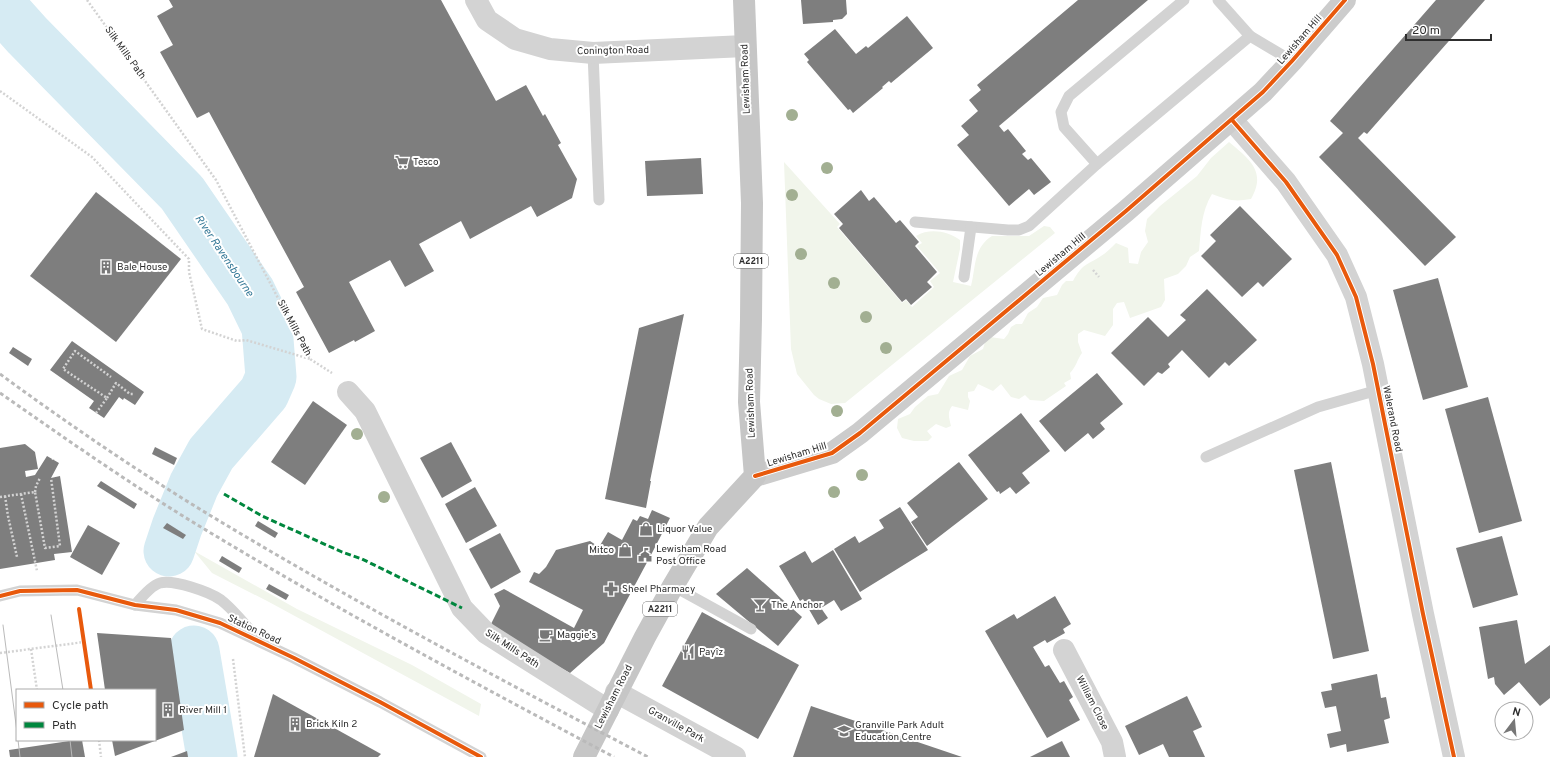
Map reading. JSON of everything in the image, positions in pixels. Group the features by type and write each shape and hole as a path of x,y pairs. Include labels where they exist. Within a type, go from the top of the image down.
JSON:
{"main road":[{"name":"Lewisham Road","path":"584,757 673,586 708,527 755,476 749,402 752,203 744,0"}],"street":[{"name":"Conington Road","path":"476,0 487,20 515,39 550,49 593,53 745,46"},
{"name":"Lewisham Hill","path":"755,476 832,453 860,433 1126,211 1232,120 1263,92 1292,62 1345,0"},
{"name":"Walerand Road","path":"1232,120 1286,182 1337,255 1356,297 1378,390 1423,614 1454,757"},
{"name":"Silk Mills Path","path":"348,392 365,411 462,608 486,633 612,701"},
{"name":"William Close","path":"1064,650 1112,742 1115,757"},
{"name":"Granville Park","path":"612,701 736,757"}],"lane":[{"path":"1097,164 1064,127 1062,112 1069,96 1184,0"},
{"path":"1218,0 1250,36 1292,62"},
{"path":"915,222 1019,230 1029,226 1097,164 1250,36"},
{"path":"593,53 599,200"},
{"path":"964,277 971,227"},
{"path":"1206,457 1318,407 1378,390"},
{"path":"135,605 144,595 160,583 177,583 198,589 221,600 262,642"},
{"path":"673,586 751,629"},
{"name":"Station Road","path":"0,596 20,591 77,590 135,605 176,610 220,623 262,642 380,702 481,757"}],"path":[{"path":"0,91 92,157 189,259 189,272 202,329 237,341 246,340 310,359"},
{"path":"1096,274 1099,277"},
{"path":"106,398 63,368 75,351 111,377"},
{"path":"96,413 116,383 130,394 134,394"},
{"path":"40,478 35,492 45,548 60,546 51,478"},
{"path":"0,497 35,492"},
{"path":"21,494 37,574"},
{"path":"5,496 17,557"},
{"path":"79,609 91,689"},
{"path":"0,653 84,642"},
{"path":"30,649 37,689"},
{"path":"233,660 245,757"},
{"path":"99,741 101,757"}],"shaded area":[{"path":"1229,142 1254,166 1257,181 1251,199 1231,200 1212,194 1208,201 1204,215 1199,251 1190,257 1186,266 1178,274 1164,279 1165,300 1161,307 1130,318 1124,302 1117,303 1113,309 1113,325 1105,336 1084,330 1078,334 1078,342 1082,353 1070,373 1071,379 1064,383 1066,386 1044,401 1030,400 1025,395 1019,399 1011,397 1001,384 993,391 978,384 974,391 968,392 970,401 968,410 952,406 950,408 949,418 951,426 946,428 936,424 927,431 932,437 928,441 914,441 902,438 897,428 898,419 910,414 915,407 928,396 938,394 949,376 962,370 970,356 983,349 986,339 990,337 1004,339 1011,327 1016,324 1022,324 1028,313 1037,307 1043,298 1057,295 1062,285 1066,281 1073,281 1079,271 1103,255 1116,243 1128,248 1129,263 1138,264 1141,252 1148,242 1145,231 1147,219 1160,206 1197,176 1211,158"},
{"path":"784,162 840,224 837,227 902,303 906,300 912,307 934,287 930,281 940,273 917,246 922,243 916,236 933,231 950,234 960,240 960,249 953,282 971,286 978,252 981,246 992,236 1029,236 1044,226 1050,227 1055,233 845,403 831,404 814,395 797,374 791,349"},
{"path":"194,551 297,609 412,665 481,704 479,716 269,602 212,573"}],"building":[{"name":"Tesco","path":"169,0 441,0 496,101 526,85 543,116 545,114 561,143 558,145 577,179 572,198 537,217 531,206 470,239 461,221 419,244 434,271 405,287 390,260 349,282 375,331 355,342 354,340 329,353 296,292 304,287 209,112 197,118 160,52 173,45 157,16 173,7"},
{"path":"801,0 846,0 847,14 842,19 833,20 833,22 803,24"},
{"path":"1078,0 1148,0 999,126 1004,132 1008,129 1026,151 1022,154 1028,160 1031,158 1051,182 1034,195 1029,189 1009,206 957,145 969,135 961,126 978,111 969,100 981,90 977,85"},
{"path":"1436,0 1485,0 1367,134 1364,132 1358,138 1456,237 1425,266 1319,157 1343,133 1330,121"},
{"path":"907,16 933,48 891,83 889,81 882,87 883,88 853,113 850,109 848,110 807,62 809,60 804,54 835,29 856,54 866,46 868,48"},
{"path":"701,158 703,194 647,196 645,161"},
{"path":"861,190 869,201 874,197 896,223 900,220 919,242 915,246 937,272 927,282 932,287 911,305 906,299 902,302 839,228 843,224 834,214"},
{"name":"Bale House","path":"96,192 181,259 116,342 30,276"},
{"path":"1240,206 1292,259 1263,287 1258,282 1242,297 1201,256 1216,241 1210,235"},
{"path":"1438,278 1468,387 1423,400 1393,290"},
{"path":"1207,289 1257,340 1229,366 1225,362 1209,378 1182,350 1168,364 1170,367 1162,374 1158,372 1144,386 1111,353 1148,317 1168,337 1186,320 1180,315"},
{"path":"684,314 650,481 646,508 605,499 639,328"},
{"path":"72,341 144,392 135,405 124,398 123,400 119,397 104,418 89,408 94,401 50,370"},
{"path":"13,347 32,359 28,366 9,353"},
{"path":"1097,373 1123,404 1100,423 1105,429 1093,439 1088,433 1065,452 1039,421"},
{"path":"1488,397 1522,521 1479,533 1445,409"},
{"path":"313,401 347,425 305,485 271,462"},
{"path":"1021,413 1050,451 1022,473 1030,483 1016,494 1010,487 1000,494 968,455"},
{"path":"451,442 472,481 442,498 420,458"},
{"path":"25,444 35,452 38,469 25,471 26,477 35,475 47,456 59,463 51,478 60,476 72,552 54,554 55,560 0,569 0,448"},
{"path":"155,447 177,458 174,465 152,454"},
{"path":"959,462 988,499 927,546 911,522 918,517 907,503"},
{"path":"1331,462 1369,651 1333,659 1294,470"},
{"path":"101,481 137,504 134,509 97,486"},
{"path":"475,487 497,526 466,543 445,504"},
{"path":"900,507 928,550 860,592 834,549 855,536 859,543 884,528 879,520"},
{"path":"652,510 670,518 604,643 570,673 489,628 500,606 494,594 504,589 574,628 583,610 529,582 534,572 539,574 546,567 556,550 590,541 599,547 608,532 622,540 633,519 637,521 640,516 648,519"},
{"path":"258,521 278,533 275,538 255,526"},
{"path":"167,523 186,535 183,539 163,528"},
{"path":"88,525 120,543 102,575 70,557"},
{"path":"500,533 521,572 491,589 469,549"},
{"path":"1502,536 1518,595 1473,608 1456,548"},
{"path":"833,550 862,599 841,611 834,600 821,608 828,618 818,625 803,599 800,601 779,566 805,551 812,563"},
{"path":"222,556 242,568 239,573 219,561"},
{"name":"The Anchor","path":"747,568 802,617 778,646 716,594"},
{"path":"269,584 289,595 286,600 266,589"},
{"path":"1055,596 1071,624 1063,629 1065,633 1047,643 1045,640 1033,647 1045,667 1049,665 1060,683 1064,681 1073,697 1069,700 1080,720 1047,738 985,631 1014,614 1017,619"},
{"path":"702,612 799,665 758,739 662,686"},
{"path":"1517,620 1525,664 1550,645 1550,698 1540,706 1519,682 1504,695 1495,684 1494,677 1488,679 1479,627"},
{"name":"River Mill 1","path":"97,633 171,638 184,730 156,741 156,689 105,689"},
{"path":"1377,674 1381,698 1386,697 1390,718 1384,720 1389,743 1347,752 1346,744 1330,748 1327,734 1341,731 1336,706 1325,708 1321,692 1332,690 1331,684"},
{"name":"Brick Kiln 2","path":"273,694 381,754 378,757 254,757"},
{"path":"1187,696 1202,727 1193,731 1205,757 1169,757 1163,744 1139,755 1125,726"},
{"name":"Granville Park Adult Education Centre","path":"811,706 962,757 793,757"},
{"path":"69,741 82,741 85,757 10,757 9,750"},
{"name":"River Mill 1","path":"112,741 155,741 115,756"},
{"path":"1062,741 1070,757 1030,757"},
{"path":"187,751 188,757 171,757"}],"waterway":[{"name":"River Ravensbourne","path":"0,5 27,35 182,193 250,292 267,327 271,377 264,393 211,454 194,485 169,551"},
{"name":"River Ravensbourne","path":"194,651 212,757"}],"tram line":[{"path":"51,615 63,689"},
{"path":"3,625 16,724"},
{"path":"18,741 20,757"},
{"path":"70,741 72,757"}],"railway":[{"path":"0,374 122,460 253,541 364,605 648,757"},
{"path":"0,393 191,521 295,583 614,757"}],"marked path":[{"path":"224,494 262,516 342,552 362,559 462,608"}],"cycle path":[{"path":"755,476 832,453 860,433 1126,211 1263,92 1345,0"},
{"path":"1232,120 1286,182 1337,255 1356,297 1373,364 1423,614 1454,757"},
{"path":"0,596 20,591 77,590 135,605 176,610 220,623 294,658 380,702 481,757"},
{"path":"79,609 91,689"}],"place":[{"name":"Tesco","path":"402,162"},
{"name":"Bale House","path":"106,267"},
{"name":"Liquor Value","path":"646,529"},
{"name":"Mitco","path":"625,550"},
{"name":"Lewisham Road Post Office","path":"645,555"},
{"name":"Sheel Pharmacy","path":"611,589"},
{"name":"The Anchor","path":"760,605"},
{"name":"Maggie's","path":"546,635"},
{"name":"Payîz","path":"688,652"},
{"name":"River Mill 1","path":"168,710"},
{"name":"Brick Kiln 2","path":"295,724"},
{"name":"Granville Park Adult Education Centre","path":"844,731"}]}
